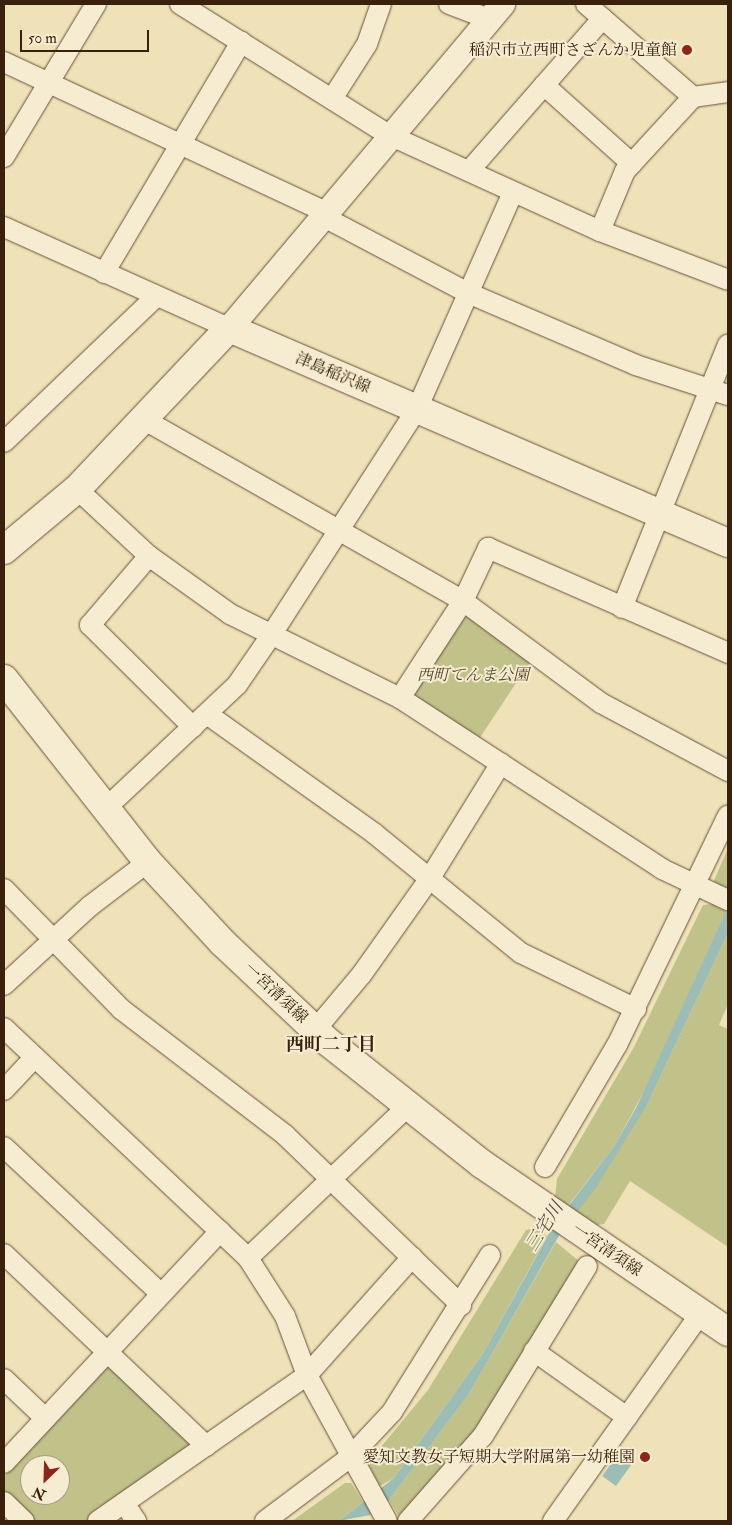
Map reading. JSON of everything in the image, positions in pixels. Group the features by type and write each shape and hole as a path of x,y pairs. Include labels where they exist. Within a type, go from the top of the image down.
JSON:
{"main road":[{"name":"津島稲沢線","path":"229,328 728,544"},
{"path":"4,550 77,489 229,328"},
{"name":"一宮清須線","path":"4,679 148,862 315,1030 407,1107 546,1209 728,1332"}],"street":[{"path":"4,157 96,4"},
{"path":"180,4 390,135 468,172 600,230 728,280"},
{"path":"332,99 367,44 381,4"},
{"path":"449,4 496,11"},
{"path":"586,4 693,97"},
{"path":"4,227 229,328 323,214 496,11"},
{"path":"468,172 603,18"},
{"path":"104,272 241,42"},
{"path":"4,62 323,214 468,293 636,365 719,392"},
{"path":"544,85 632,164"},
{"path":"600,230 632,164 693,97 728,92"},
{"path":"106,808 237,685 339,533 417,409 513,192"},
{"path":"4,442 158,296"},
{"path":"622,608 660,514 719,392 728,344"},
{"path":"143,419 339,533 463,601 601,704 728,771"},
{"path":"77,489 149,556 270,637 400,698 662,869 721,897"},
{"path":"400,698 463,601 488,548 728,653"},
{"path":"149,556 90,624 200,720 430,878 520,953 636,1009"},
{"path":"315,1030 362,974 430,878 501,764"},
{"path":"545,1167 636,1009 728,814"},
{"path":"4,985 51,940 148,862"},
{"path":"4,890 51,940 121,1009 285,1135 461,1305"},
{"path":"4,1028 248,1258 285,1316 307,1375 350,1458 388,1521"},
{"path":"4,1090 34,1057"},
{"path":"248,1258 407,1107"},
{"path":"4,1147 161,1294"},
{"path":"4,1463 220,1232"},
{"path":"4,1254 206,1446"},
{"path":"266,1521 350,1458 392,1412 461,1305 490,1255"},
{"path":"98,1521 307,1375 412,1257"},
{"path":"408,1521 483,1436 587,1266"},
{"path":"553,1521 700,1314"},
{"path":"534,1351 627,1416"},
{"path":"4,1379 45,1418"},
{"path":"4,1502 24,1521"},
{"path":"124,1503 136,1521"}],"green space":[{"name":"西町てんま公園","path":"471,616 532,659 479,739 418,700 414,690 462,618"},
{"path":"728,848 728,890 713,883"},
{"path":"713,904 727,910 726,918 663,1056 615,1145 568,1206 555,1197 557,1179 634,1047 703,905"},
{"path":"728,933 728,1004 719,1025 728,1029 728,1247 630,1181 604,1224 596,1225 576,1212 647,1105"},
{"path":"535,1228 547,1236 484,1352 394,1478 380,1486 369,1466 371,1459 428,1390 526,1230"},
{"path":"556,1242 580,1262 486,1418 405,1516 398,1515 389,1500 469,1394"},
{"path":"105,1368 112,1369 189,1441 190,1449 86,1521 34,1521 4,1492 4,1477 20,1460 20,1505 70,1505 70,1455 24,1455"},
{"path":"345,1483 351,1483 363,1502 339,1521 292,1521"}],"water":[{"path":"728,907 728,933 647,1105 595,1189 560,1234 469,1394 389,1500 370,1515 339,1521 394,1478 484,1352 552,1228 615,1145 637,1106"},
{"path":"621,1450 635,1460 616,1486 602,1476"}],"place":[{"name":"稲沢市立西町さざんか児童館","path":"687,50"},
{"name":"愛知文教女子短期大学附属第一幼稚園","path":"645,1457"}],"district":[{"name":"西町二丁目","path":"331,1045"}],"water label":[{"name":"三宅川","path":"545,1227"}]}
